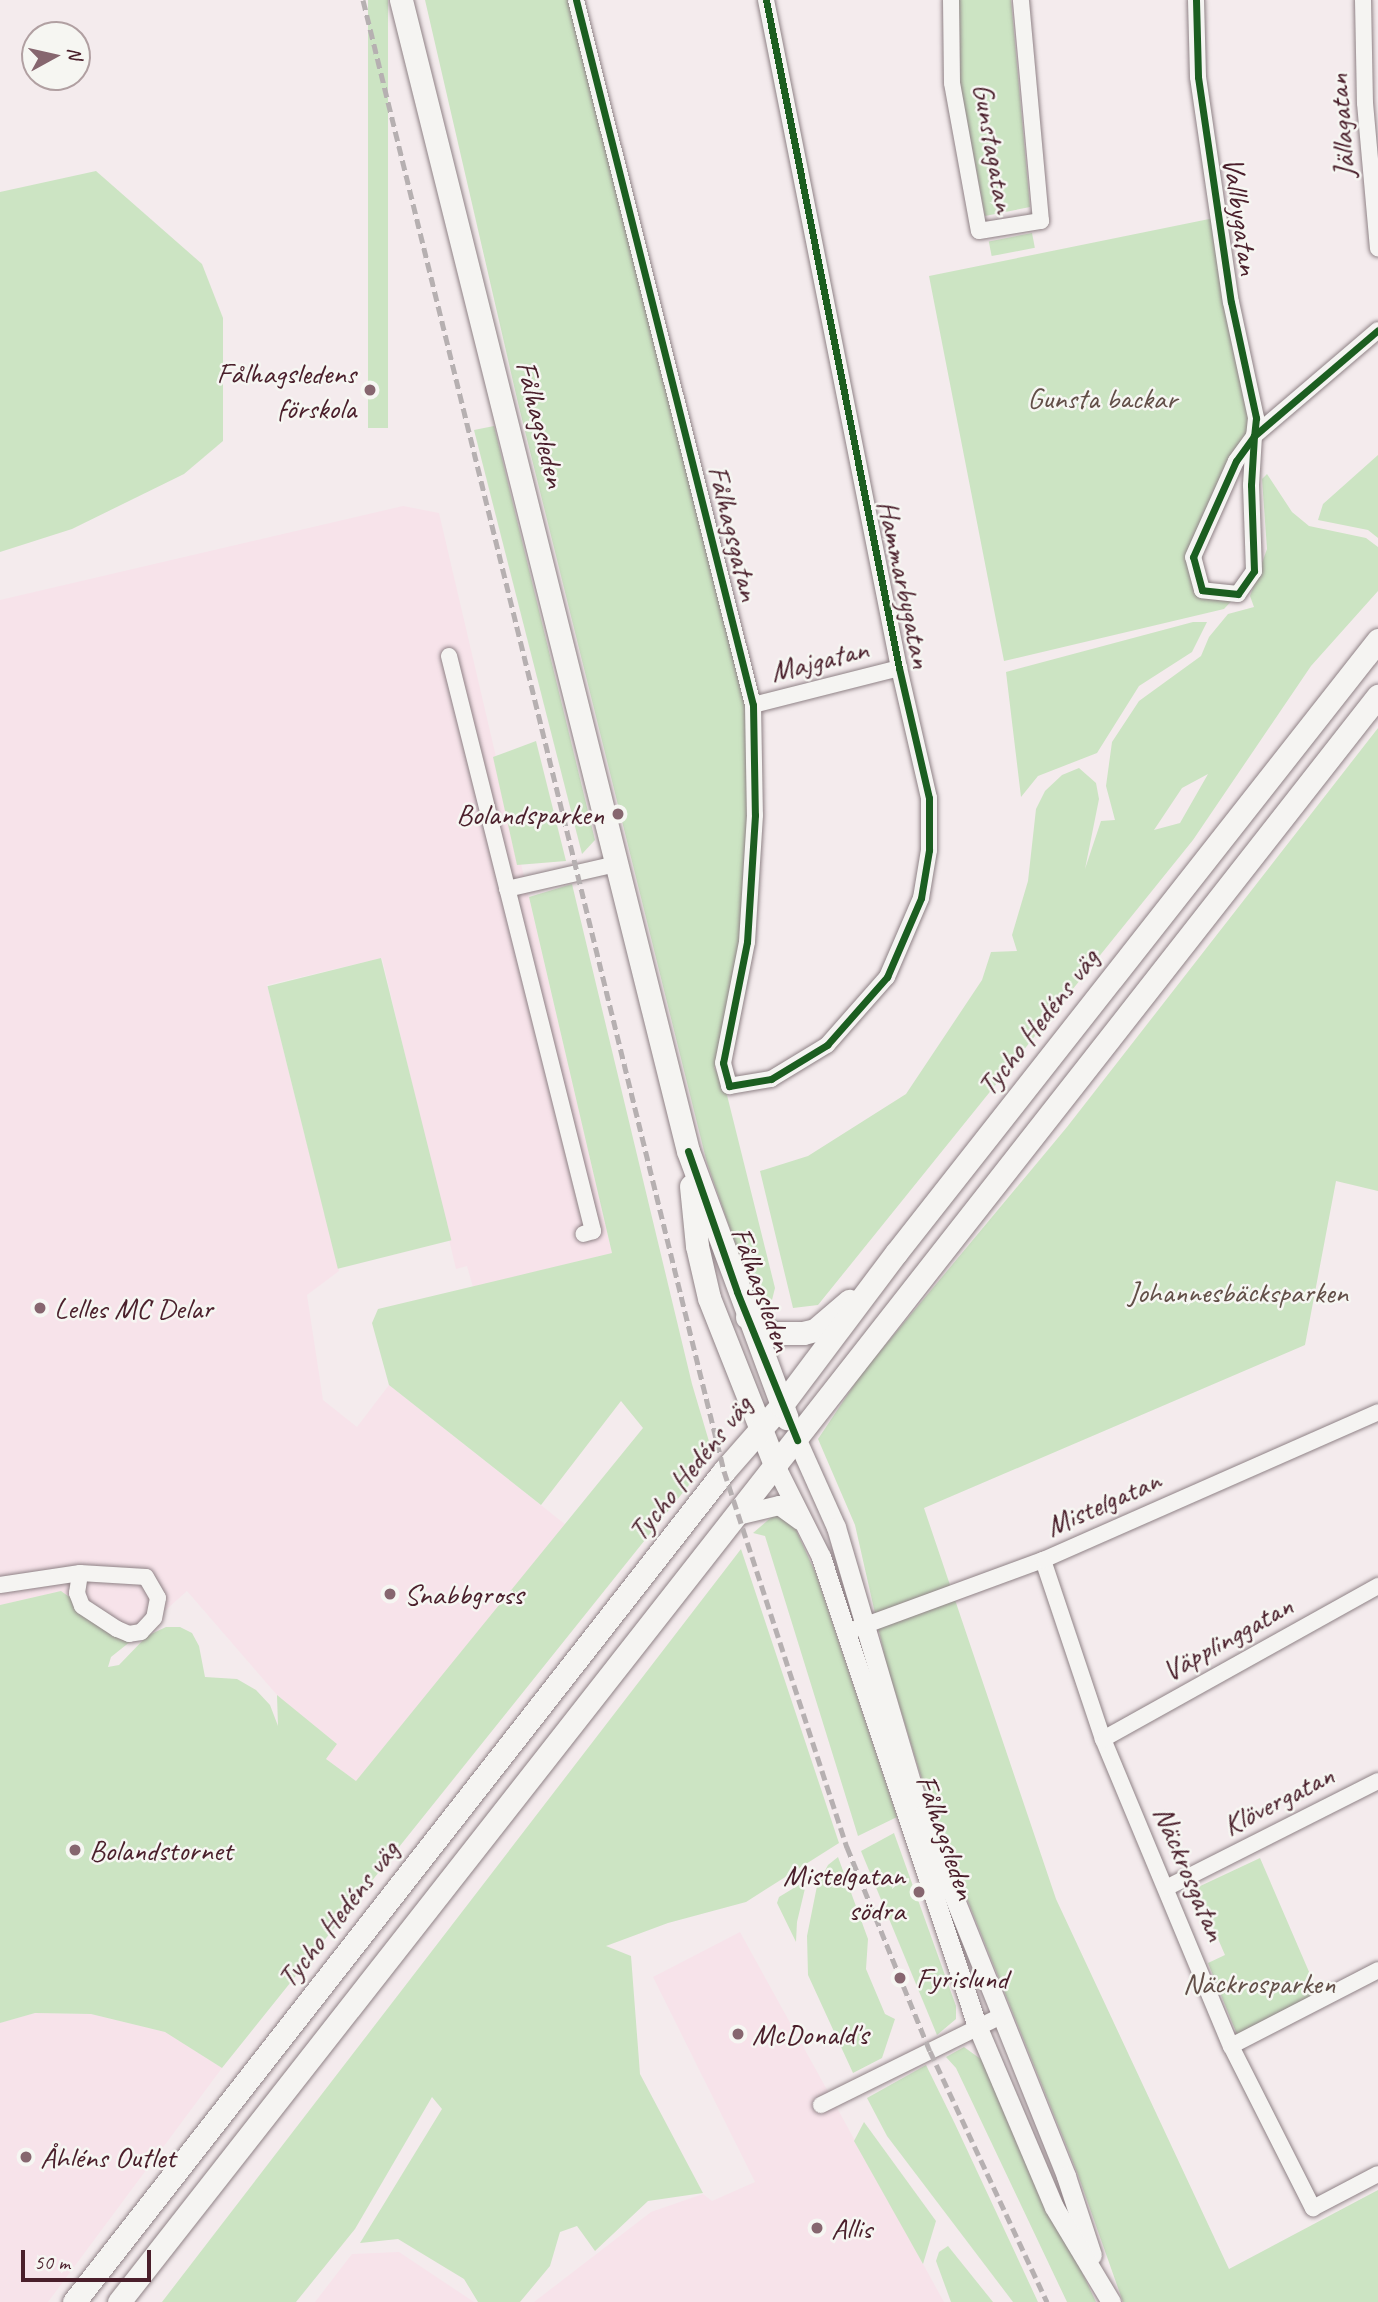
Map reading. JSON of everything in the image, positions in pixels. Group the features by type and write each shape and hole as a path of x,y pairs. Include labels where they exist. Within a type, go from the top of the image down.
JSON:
{"main road":[{"name":"Fålhagsleden","path":"401,0 688,1151 747,1317 797,1440"},
{"name":"Tycho Hedéns väg","path":"74,2302 781,1406 881,1274 1378,640"},
{"path":"118,2302 776,1467 1378,696"},
{"name":"Fålhagsleden","path":"688,1151 697,1246 709,1298 758,1432 776,1467"},
{"path":"747,1317 771,1333 815,1330 881,1274"}],"street":[{"name":"Fålhagsgatan","path":"576,0 753,705 755,815 747,942 723,1063 729,1086"},
{"name":"Hammarbygatan","path":"729,1086 771,1079 827,1045 887,977 921,898 929,849 929,798 899,668 766,0"},
{"name":"Gunstagatan","path":"951,0 953,83 979,232 1041,221 1021,0"},
{"name":"Vallbygatan","path":"1196,0 1198,78 1231,302 1256,418 1254,571 1237,594 1210,594 1202,590 1193,557 1236,461 1254,436"},
{"name":"Jällagatan","path":"1363,0 1366,103 1378,248"},
{"path":"1254,436 1378,330"},
{"path":"449,656 593,1231 583,1234"},
{"name":"Majgatan","path":"753,705 899,668"},
{"path":"507,889 616,864"},
{"name":"Mistelgatan","path":"855,1629 1043,1560 1378,1412"},
{"name":"Fålhagsleden","path":"797,1440 835,1527 855,1629 905,1821 978,2028 1054,2207 1107,2294"},
{"name":"Fålhagsleden","path":"776,1467 855,1629 921,1815 999,2017 1066,2176 1107,2294"},
{"path":"737,1515 779,1505 805,1526"},
{"name":"Näckrosgatan","path":"1043,1560 1103,1740 1231,2046 1313,2208 1378,2174"},
{"path":"0,1585 80,1573 146,1577 158,1598 154,1618 141,1632 129,1634 117,1629 82,1606 77,1593 80,1573"},
{"name":"Väpplinggatan","path":"1103,1740 1378,1586"},
{"name":"Klövergatan","path":"1166,1888 1378,1781"},
{"path":"1231,2046 1378,1970"},
{"path":"821,2105 999,2017"}],"shaded area":[{"path":"403,506 439,513 612,1253 473,1287 467,1266 456,1269 382,958 267,985 339,1271 307,1295 323,1400 357,1427 389,1385 566,1525 356,1781 326,1759 337,1744 277,1695 187,1591 131,1641 61,1591 0,1605 0,600"},
{"path":"740,1932 944,2302 534,2302 651,2212 703,2194 712,2201 755,2182 653,1977"},
{"path":"35,2013 91,2014 165,2032 222,2068 48,2302 0,2302 0,2023"},
{"path":"399,2252 474,2302 315,2302 352,2254"}],"green space":[{"path":"368,0 388,0 388,428 368,428"},
{"path":"425,0 576,0 753,705 747,942 723,1063 714,1067 725,1087 775,1288 771,1304 775,1320 785,1324 782,1328 759,1311 707,1163 518,403"},
{"path":"959,0 1011,0 1030,207 985,216 960,83"},
{"path":"96,171 202,264 223,318 223,441 184,474 72,529 0,552 0,192"},
{"name":"Gunsta backar","path":"1219,217 1256,418 1193,557 1202,590 1238,594 1224,609 1004,661 929,276"},
{"path":"1032,233 1035,248 992,256 989,241"},
{"path":"494,426 595,840 582,854 474,430"},
{"path":"1378,455 1378,538 1368,530 1318,520 1323,504"},
{"path":"1267,474 1292,512 1309,526 1366,538 1378,547 1378,591 1311,666 1193,840 818,1305 793,1308 760,1171 808,1156 906,1094 982,980 991,952 1017,951 1012,935 1028,881 1036,809 1045,791 1062,775 1079,768 1096,783 1099,799 1085,869 1101,821 1115,820 1106,786 1112,742 1139,701 1201,656 1209,637 1228,614 1254,607 1250,596 1267,549 1262,479","holes":["1208,774 1180,823 1154,830 1182,788"]},
{"path":"1193,622 1207,622 1192,652 1139,686 1097,753 1038,776 1021,797 1006,672"},
{"name":"Johannesbäcksparken","path":"1378,728 1378,1191 1336,1181 1305,1345 924,1508 1056,1899 1229,2269 1378,2190 1378,2302 1123,2302 1077,2172 932,1812 886,1662 855,1525 818,1439 862,1373 1067,1127"},
{"path":"536,741 566,861 517,865 493,757"},
{"path":"572,884 692,1384 713,1455 222,2068 165,2032 91,2014 35,2013 0,2023 0,1605 61,1591 131,1641 111,1657 108,1667 119,1665 147,1636 166,1627 180,1627 192,1633 199,1646 205,1677 237,1679 256,1690 270,1705 278,1726 277,1695 337,1744 326,1759 356,1781 643,1428 621,1401 541,1505 389,1385 372,1323 378,1309 612,1253 529,897"},
{"path":"381,958 451,1240 338,1269 267,986"},
{"path":"774,1515 791,1519 816,1574 897,1817 858,1836 765,1536 753,1533"},
{"path":"741,1549 839,1843 746,1902 668,1923 606,1946 631,1956 640,2074 703,2193 648,2201 595,2251 577,2226 560,2232 550,2266 520,2302 478,2302 464,2279 398,2239 360,2243 442,2109 432,2097 355,2229 296,2302 162,2302"},
{"path":"894,1833 956,2006 956,2019 937,2035 861,1851"},
{"path":"838,1857 868,1939 866,1969 885,2014 895,2019 882,2058 853,2073 808,1975 807,1936 817,1886 828,1865"},
{"name":"Näckrosparken","path":"1260,1858 1319,1995 1238,2037 1208,1963 1225,1955 1196,1888"},
{"path":"807,1880 797,1922 796,1942 777,1903 779,1897"},
{"path":"964,2047 982,2060 1096,2302 1067,2302 956,2068 946,2057"},
{"path":"926,2065 1038,2302 1013,2302 887,2136 867,2098"},
{"path":"864,2122 936,2221 923,2264 854,2141"},
{"path":"948,2246 993,2302 951,2302 936,2261 939,2252"}],"railway":[{"path":"363,0 724,1471 847,1847 930,2051 1047,2302"}],"cycle path":[{"path":"576,0 753,705 755,815 747,942 723,1063 729,1086 771,1079 827,1045 887,977 921,898 929,850 929,798 899,668 766,0"},
{"path":"1196,0 1198,77 1231,302 1256,418 1254,436 1251,485 1254,571 1238,594 1202,590 1193,557 1236,461 1254,436 1378,330"},
{"path":"688,1151 737,1292 797,1440"}],"place":[{"name":"Fålhagsledens förskola","path":"370,390"},
{"name":"Bolandsparken","path":"618,814"},
{"name":"Lelles MC Delar","path":"40,1308"},
{"name":"Snabbgross","path":"390,1594"},
{"name":"Bolandstornet","path":"75,1850"},
{"name":"Mistelgatan södra","path":"919,1892"},
{"name":"Fyrislund","path":"900,1978"},
{"name":"McDonald's","path":"738,2034"},
{"name":"Åhléns Outlet","path":"26,2157"},
{"name":"Allis","path":"817,2228"}]}
